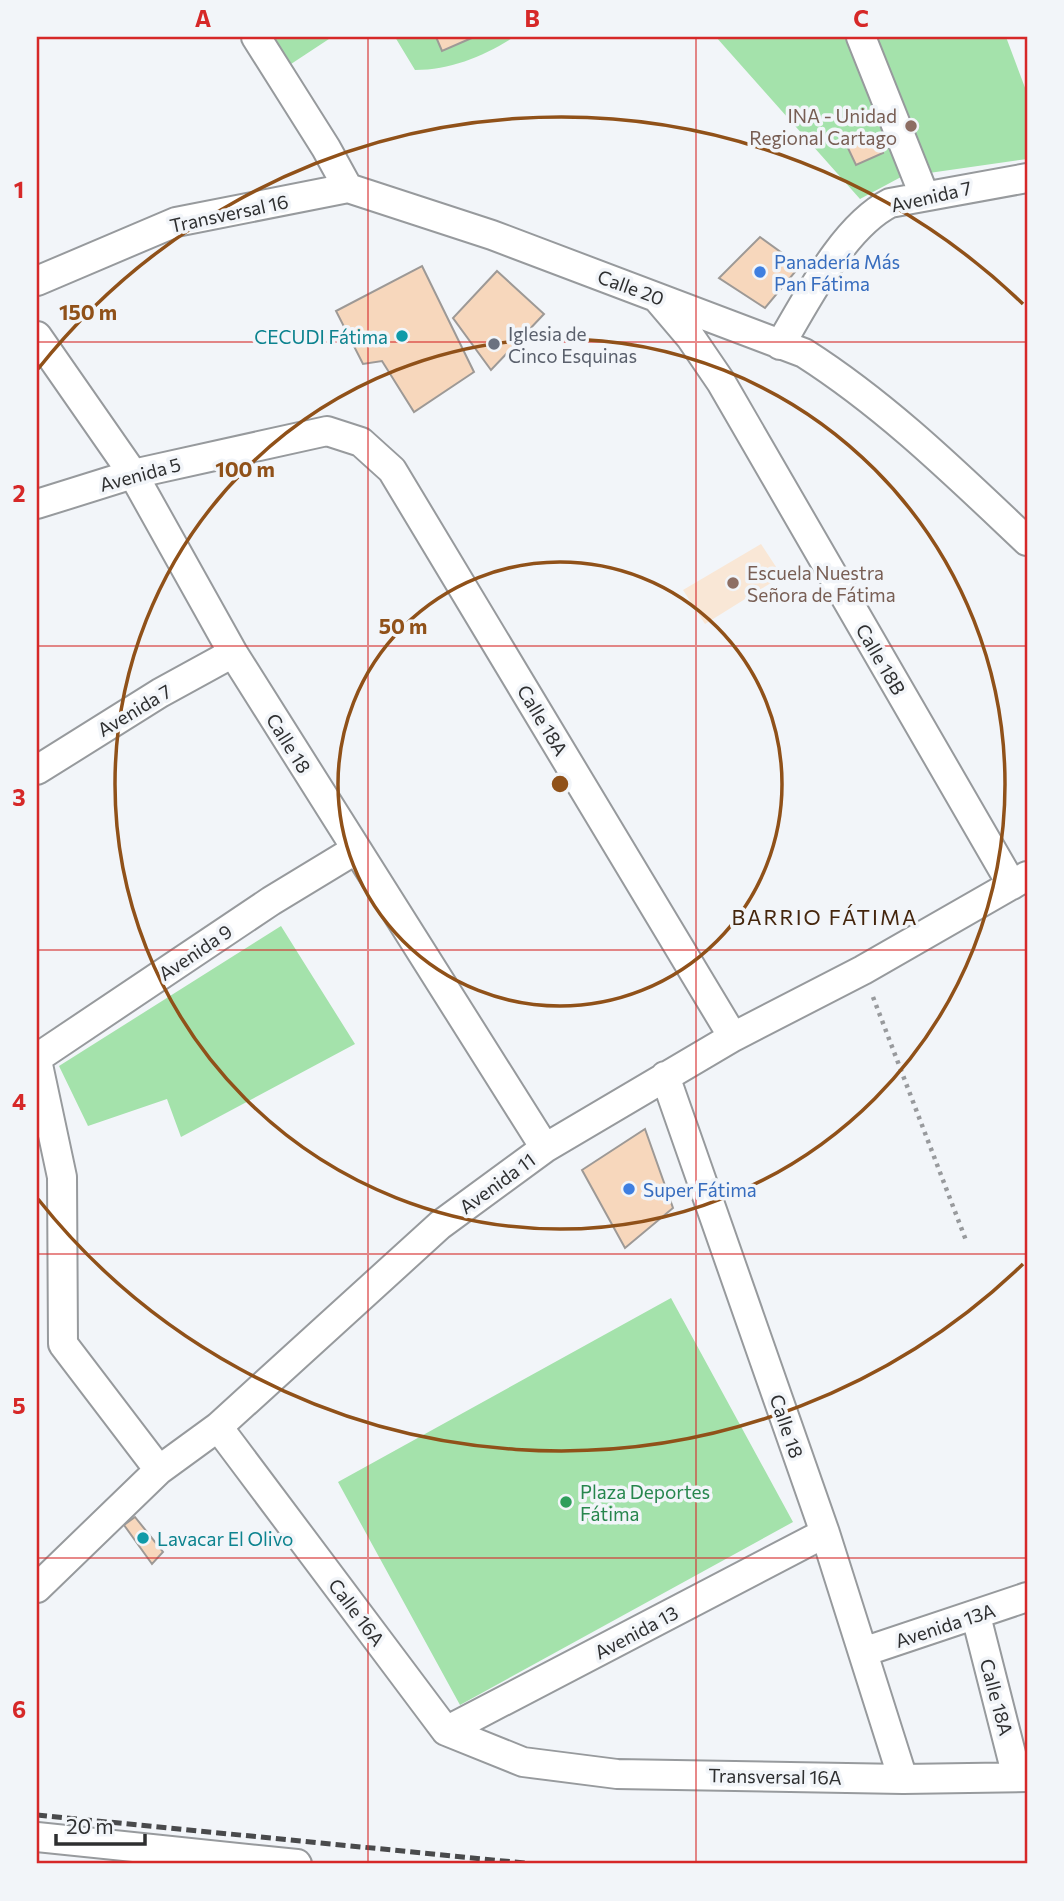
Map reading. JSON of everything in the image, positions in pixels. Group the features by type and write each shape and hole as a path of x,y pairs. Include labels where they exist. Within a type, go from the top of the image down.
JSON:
{"street":[{"path":"256,37 348,188"},
{"path":"861,37 924,195"},
{"name":"Avenida 7","path":"780,345 819,279 862,222 875,211 890,203 924,195 1027,178"},
{"name":"Transversal 16","path":"37,281 176,222 348,188"},
{"name":"Calle 20","path":"348,188 492,235 804,353 855,387 952,470 1027,541"},
{"name":"Calle 18B","path":"654,295 691,338 721,382 1020,880"},
{"name":"Calle 18","path":"37,336 132,474 233,653 545,1148"},
{"name":"Avenida 5","path":"37,503 132,474 327,431"},
{"name":"Calle 18A","path":"327,431 361,442 393,470 733,1037"},
{"name":"Avenida 7","path":"37,770 160,693 233,653"},
{"name":"Avenida 9","path":"37,1059 271,901 355,850"},
{"name":"Avenida 11","path":"37,1588 159,1470 218,1427 440,1225 545,1148 733,1037 863,970 1020,880"},
{"path":"37,1059 62,1177 63,1344 159,1470"},
{"name":"Calle 18","path":"664,1076 825,1533 903,1779"},
{"name":"Calle 16A","path":"218,1427 446,1731"},
{"name":"Avenida 13","path":"446,1731 825,1533"},
{"name":"Avenida 13A","path":"863,1652 1027,1597"},
{"name":"Calle 18A","path":"976,1616 1022,1777"},
{"name":"Transversal 16A","path":"446,1731 523,1762 617,1774 903,1779 1022,1777"},
{"path":"37,1837 297,1864"}],"path":[{"path":"863,970 967,1243"}],"shaded area":[{"name":"Escuela Nuestra Señora de Fátima","path":"761,544 782,576 705,624 683,590"}],"green space":[{"path":"273,37 332,37 291,64"},
{"path":"395,37 514,37 467,61 441,68 415,70"},
{"name":"INA - Unidad Regional Cartago","path":"716,37 1006,37 1027,93 1027,159 901,177 860,199"},
{"path":"281,926 355,1044 181,1137 167,1099 88,1126 59,1066"},
{"name":"Plaza Deportes Fátima","path":"671,1298 793,1522 460,1705 338,1482"}],"building":[{"path":"436,37 474,37 442,51"},
{"path":"875,134 883,153 856,165 847,146"},
{"name":"Panadería Más Pan Fátima","path":"760,237 800,266 765,308 719,278"},
{"name":"CECUDI Fátima","path":"422,266 474,372 414,412 382,361 363,364 336,311"},
{"name":"Iglesia de Cinco Esquinas","path":"497,271 544,314 491,370 453,318"},
{"name":"Super Fátima","path":"645,1129 673,1208 625,1248 582,1170"},
{"name":"Lavacar El Olivo","path":"135,1517 163,1552 152,1564 124,1525"}],"railway":[{"path":"37,1815 534,1864"}],"place":[{"name":"INA - Unidad Regional Cartago","path":"911,126"},
{"name":"Panadería Más Pan Fátima","path":"760,272"},
{"name":"CECUDI Fátima","path":"402,336"},
{"name":"Iglesia de Cinco Esquinas","path":"494,344"},
{"name":"Escuela Nuestra Señora de Fátima","path":"733,583"},
{"name":"Super Fátima","path":"629,1189"},
{"name":"Plaza Deportes Fátima","path":"566,1502"},
{"name":"Lavacar El Olivo","path":"143,1538"}],"district":[{"name":"BARRIO FÁTIMA","path":"825,916"}]}
